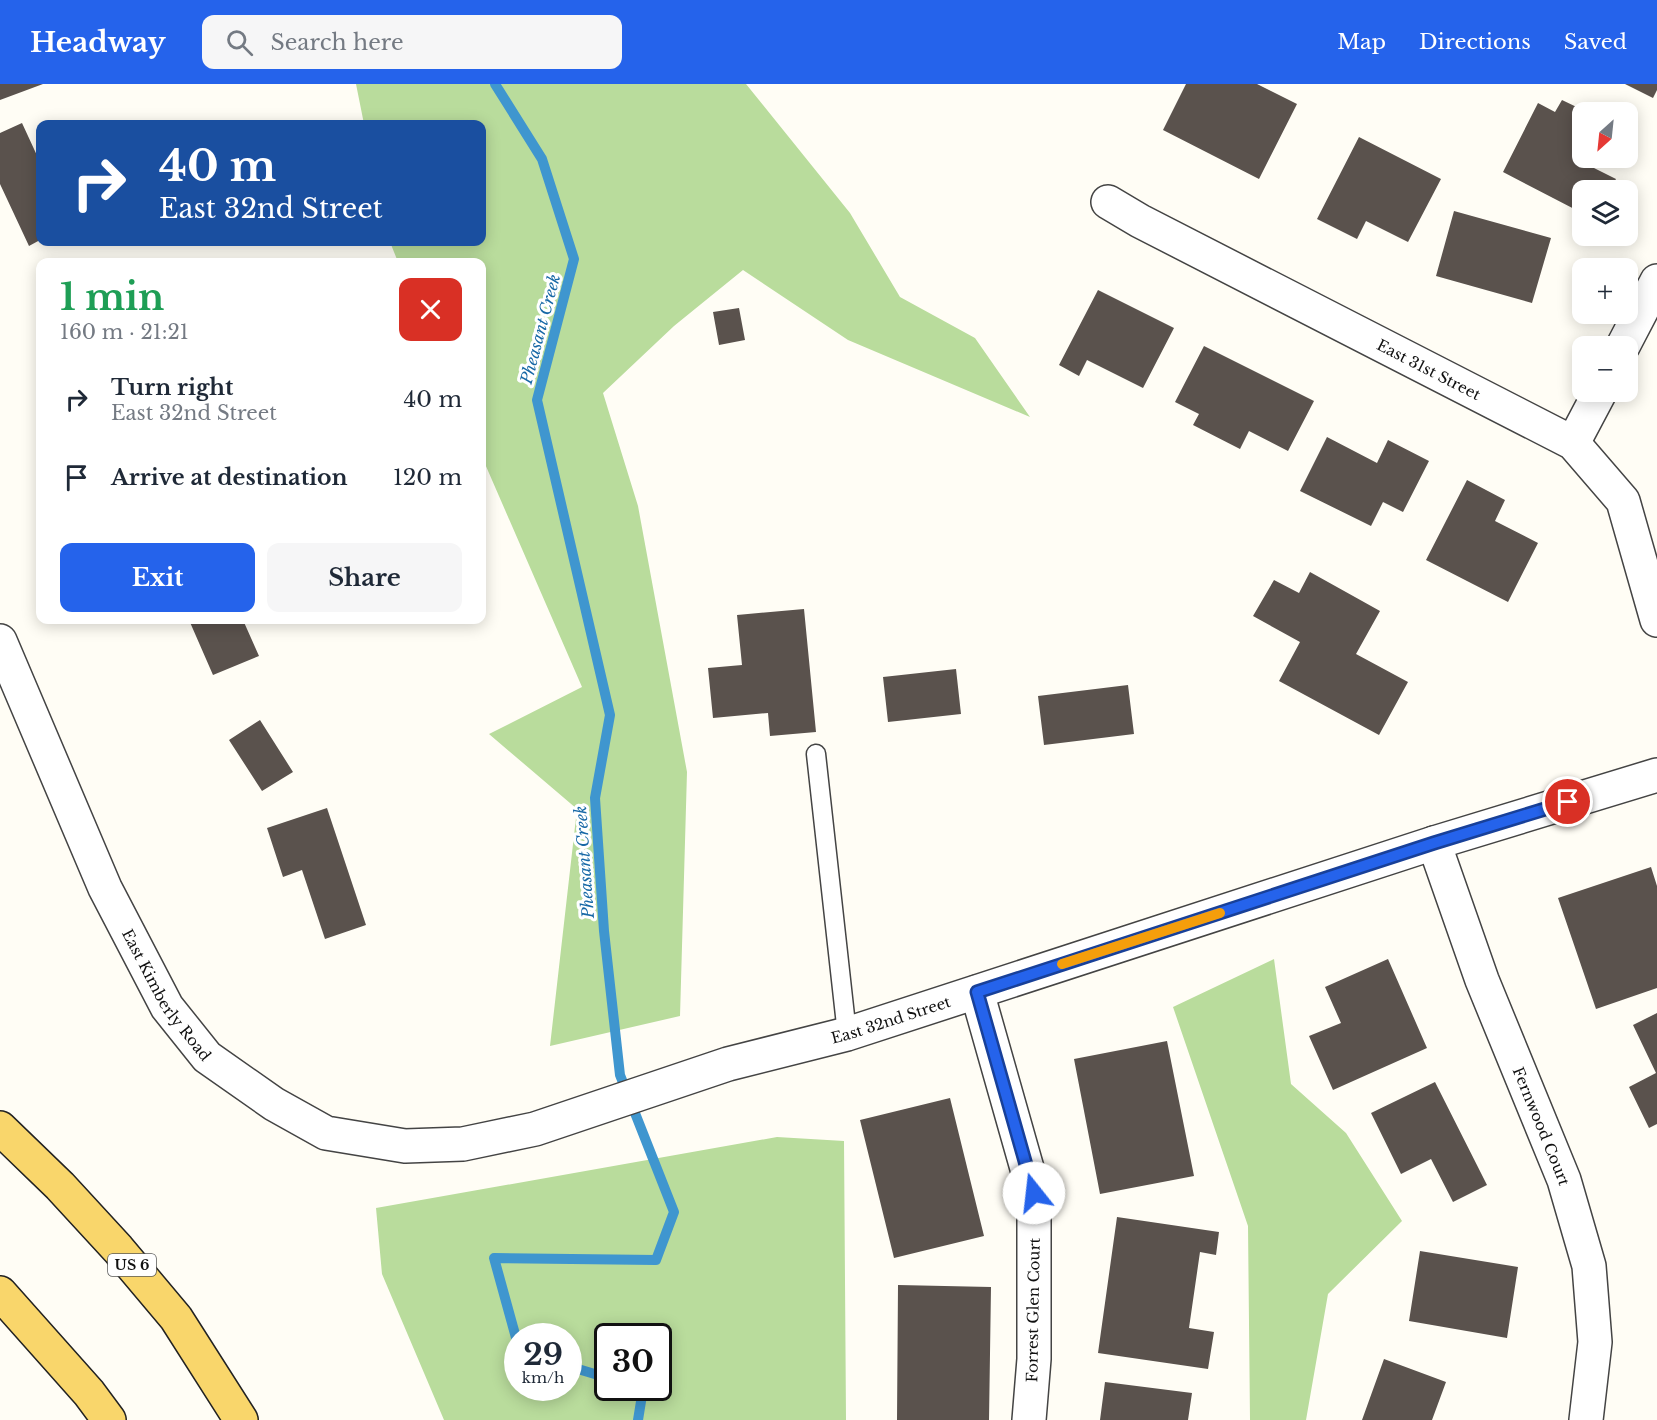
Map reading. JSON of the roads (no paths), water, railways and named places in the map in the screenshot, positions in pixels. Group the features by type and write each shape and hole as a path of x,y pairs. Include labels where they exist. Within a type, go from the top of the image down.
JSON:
{"main road":[{"name":"US 6","path":"0,1128 60,1186 104,1233 176,1318 240,1420"},
{"path":"0,1293 89,1393 110,1420"}],"street":[{"name":"East 31st Street","path":"1108,202 1140,221 1573,443 1623,501 1657,620"},
{"path":"1628,336 1657,281"},
{"path":"1573,443 1595,402"},
{"name":"East Kimberly Road","path":"0,641 105,888 167,1007 207,1057 274,1104 326,1133 405,1146 463,1144 500,1136"},
{"name":"East 32nd Street","path":"500,1136 535,1129 728,1064 847,1034 1434,843 1657,775"},
{"name":"Fernwood Court","path":"1434,843 1482,980 1564,1180 1589,1266 1595,1342 1586,1420"},
{"name":"Forrest Glen Court","path":"977,992 1034,1193 1034,1359 1029,1420"}],"lane":[{"path":"816,754 847,1034"}],"waterway":[{"name":"Pheasant Creek","path":"495,84 542,159 574,259 537,400 610,715 595,798 604,931 620,1075 674,1212 656,1260 494,1258 512,1323"},
{"name":"Pheasant Creek","path":"582,1370 594,1374"},
{"name":"Pheasant Creek","path":"638,1420 641,1401"}]}
